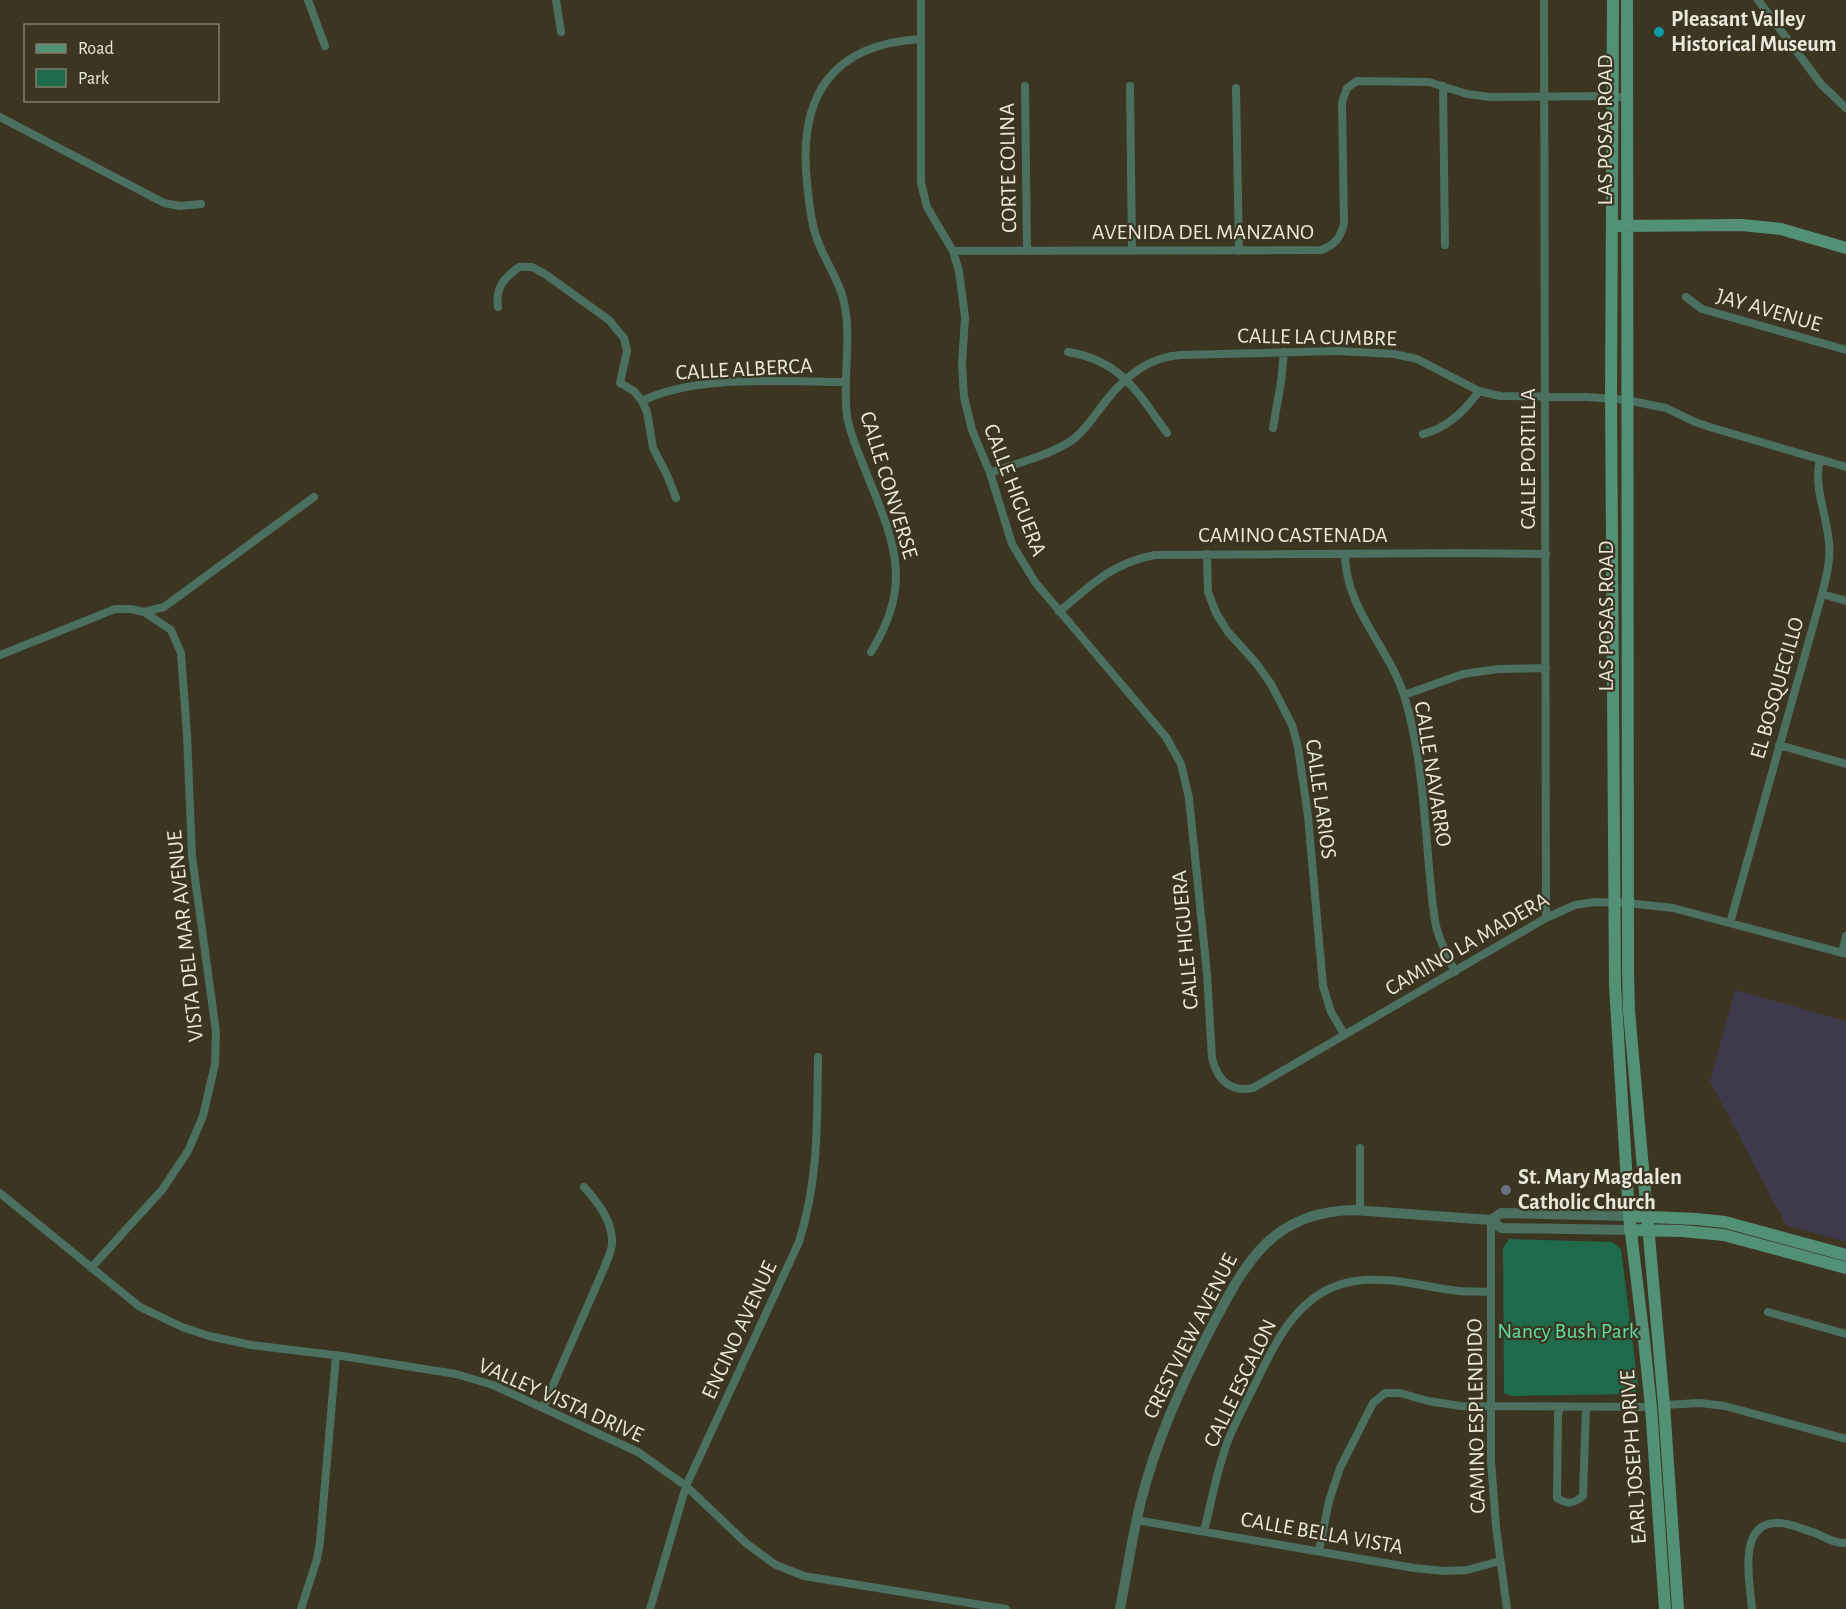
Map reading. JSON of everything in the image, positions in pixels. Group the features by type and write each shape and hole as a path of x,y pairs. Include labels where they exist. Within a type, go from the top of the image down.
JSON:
{"main road":[{"name":"LAS POSAS ROAD","path":"1613,0 1627,226 1629,1011 1649,1230"},
{"name":"LAS POSAS ROAD","path":"1627,0 1612,227 1611,398 1614,903 1618,1056 1630,1230"},
{"path":"1612,227 1742,225 1781,229 1846,248"},
{"path":"1629,1216 1703,1219 1732,1224 1846,1255"},
{"path":"1630,1230 1696,1232 1737,1238 1846,1268"},
{"name":"EARL JOSEPH DRIVE","path":"1630,1230 1651,1407 1665,1609"},
{"name":"EARL JOSEPH DRIVE","path":"1649,1230 1678,1609"}],"street":[{"path":"308,0 325,46"},
{"path":"556,0 561,32"},
{"name":"CALLE HIGUERA","path":"921,0 921,183 927,207 953,251 959,271 965,317 962,365 964,397 972,430 990,473 1012,544 1035,582 1166,736 1181,764 1190,810 1207,974 1212,1058 1218,1075 1228,1085"},
{"name":"CALLE PORTILLA","path":"1544,0 1546,918"},
{"path":"1758,0 1821,84 1846,108"},
{"name":"CALLE CONVERSE","path":"871,652 892,609 896,584 896,559 856,449 848,420 845,382 846,310 840,288 820,247 812,222 805,165 806,128 812,107 823,87 846,62 875,46 897,40 921,39"},
{"name":"AVENIDA DEL MANZANO","path":"953,251 1315,251 1330,247 1339,238 1344,224 1342,102 1343,94 1351,85 1364,80 1419,81 1490,98 1620,97"},
{"name":"CORTE COLINA","path":"1025,86 1027,250"},
{"path":"1130,86 1132,251"},
{"path":"1443,86 1445,245"},
{"path":"1236,88 1239,251"},
{"path":"0,117 164,202 180,206 201,204"},
{"path":"498,307 496,297 499,287 519,267 532,267 609,320 624,338 627,351 620,382 634,391 642,401 647,412 653,448 676,498"},
{"name":"JAY AVENUE","path":"1686,297 1702,309 1846,350"},
{"path":"1068,352 1081,354 1107,364 1125,380 1167,433"},
{"path":"1273,428 1284,352"},
{"name":"CALLE LA CUMBRE","path":"990,473 1067,443 1090,423 1125,380 1149,362 1172,355 1284,352 1373,352 1406,356 1479,391 1500,396 1611,398 1666,408 1704,425 1846,467"},
{"name":"CALLE ALBERCA","path":"642,401 669,390 708,384 845,382"},
{"path":"1423,434 1435,431 1459,415 1479,391"},
{"name":"EL BOSQUECILLO","path":"1730,923 1822,594 1830,546 1816,481 1820,459"},
{"path":"0,655 115,609 144,612 164,607 314,497"},
{"name":"CAMINO CASTENADA","path":"1059,612 1095,580 1129,561 1165,554 1545,554"},
{"name":"CALLE LARIOS","path":"1207,554 1208,592 1216,613 1228,632 1257,663 1271,684 1292,725 1298,747 1308,816 1323,986 1328,1003 1344,1034"},
{"name":"CALLE NAVARRO","path":"1345,554 1346,574 1352,594 1392,666 1404,695 1416,744 1434,917 1440,940 1455,972"},
{"path":"1822,594 1846,601"},
{"name":"VISTA DEL MAR AVENUE","path":"91,1268 162,1190 188,1151 203,1116 215,1064 216,1032 192,856 182,653 171,630 144,612"},
{"path":"1404,695 1463,674 1498,669 1546,668"},
{"path":"1779,745 1846,764"},
{"name":"CAMINO LA MADERA","path":"1228,1085 1242,1089 1253,1088 1546,918 1575,905 1594,902 1627,903 1672,908 1844,953"},
{"path":"1844,953 1846,936"},
{"name":"ENCINO AVENUE","path":"650,1609 686,1486 802,1231 809,1210 816,1165 818,1057"},
{"path":"1360,1149 1360,1210"},
{"path":"543,1408 612,1246 609,1224 584,1187"},
{"name":"VALLEY VISTA DRIVE","path":"0,1193 140,1307 195,1332 251,1346 336,1355 456,1374 493,1385 638,1452 686,1486 747,1544 776,1565 804,1576 1006,1609"},
{"name":"CRESTVIEW AVENUE","path":"1120,1609 1136,1520 1157,1446 1176,1398 1249,1260 1274,1236 1305,1219 1336,1211 1360,1210 1491,1220 1501,1228 1630,1230"},
{"name":"CRESTVIEW AVENUE","path":"1491,1220 1501,1213 1629,1216"},
{"name":"CAMINO ESPLENDIDO","path":"1491,1220 1493,1491 1507,1609"},
{"name":"CALLE ESCALON","path":"1204,1531 1229,1438 1272,1350 1289,1322 1307,1302 1341,1285 1371,1280 1405,1282 1462,1292 1491,1292"},
{"path":"1768,1312 1846,1334"},
{"path":"301,1609 320,1542 336,1355"},
{"path":"1319,1551 1335,1480 1378,1397 1393,1392 1442,1403 1491,1406 1651,1407"},
{"path":"1664,1405 1700,1403 1725,1406 1846,1439"},
{"path":"1560,1407 1557,1498 1566,1504 1575,1503 1583,1496 1586,1407"},
{"name":"CALLE BELLA VISTA","path":"1136,1520 1414,1568 1444,1571 1467,1570 1500,1561"},
{"path":"1752,1609 1749,1547 1760,1528 1775,1523 1785,1524 1837,1543 1846,1543"}],"shaded area":[{"path":"1735,990 1846,1021 1846,1242 1786,1225 1710,1081"}],"green space":[{"name":"Nancy Bush Park","path":"1509,1239 1612,1242 1621,1249 1638,1385 1635,1394 1511,1396 1504,1393 1503,1248"}],"place":[{"name":"Pleasant Valley Historical Museum","path":"1659,32"},
{"name":"St. Mary Magdalen Catholic Church","path":"1506,1190"}]}
